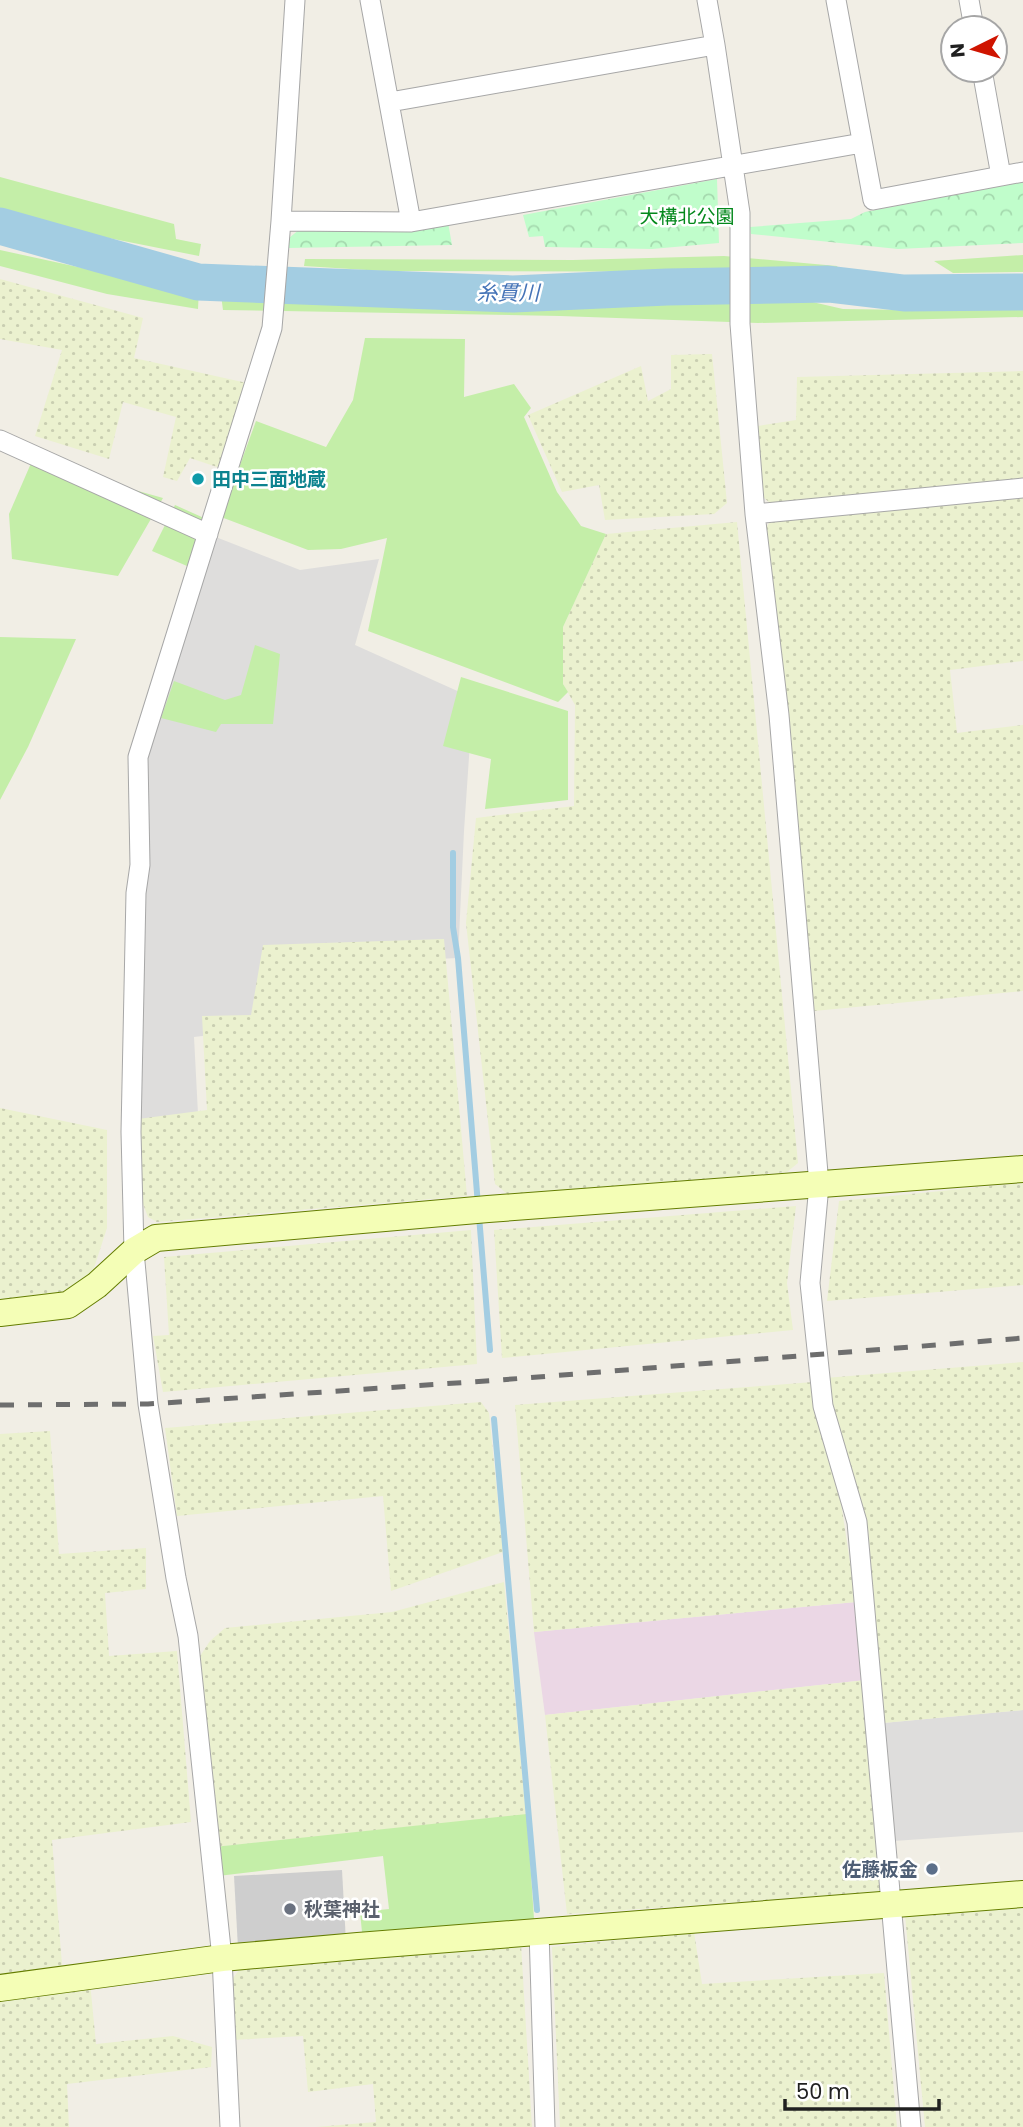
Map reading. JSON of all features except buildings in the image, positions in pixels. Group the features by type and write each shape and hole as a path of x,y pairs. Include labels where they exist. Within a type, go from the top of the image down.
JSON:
{"street":[{"path":"230,2127 222,1958 188,1636 148,1404 134,1251 131,1132 136,893 140,865 138,757 272,328 295,0"},
{"path":"370,0 411,222"},
{"path":"707,0 734,166 741,248 740,324 755,514 779,715 819,1185 810,1283 823,1406 857,1522 889,1905 911,2127"},
{"path":"836,0 873,200 1023,172"},
{"path":"390,102 715,45"},
{"path":"985,84 1001,176"},
{"path":"281,221 411,222 862,143"},
{"path":"0,440 208,534"},
{"path":"755,514 1023,488"},
{"path":"0,1313 68,1305 97,1285 134,1251 156,1238 488,1209 1023,1169"},
{"path":"0,1988 222,1958 1023,1894"},
{"path":"539,1931 545,2127"}],"shaded area":[{"path":"208,534 300,570 379,559 355,645 473,698 458,958 262,967 250,1030 194,1037 198,1114 131,1132 138,757"},
{"path":"856,1602 866,1680 545,1715 534,1632"},
{"path":"1023,1710 1023,1832 894,1841 883,1723"},
{"name":"秋葉神社","path":"342,1870 346,1942 238,1948 234,1876"}],"green space":[{"path":"0,177 174,224 176,239 201,244 199,256 38,224 0,213"},
{"name":"大構北公園","path":"717,179 719,243 652,249 545,247 543,236 529,237 523,215"},
{"path":"1023,182 1023,243 898,249 751,234 750,227 851,219 865,212"},
{"path":"446,211 452,245 288,248 289,238 300,229"},
{"path":"0,250 133,279 199,289 198,309 107,294 0,266"},
{"path":"1023,255 1023,272 953,273 934,261"},
{"path":"724,256 837,266 844,279 770,272 382,271 304,266 305,259 573,260"},
{"path":"0,279 143,318 134,358 247,383 223,469 190,458 177,481 163,477 176,417 123,402 109,459 35,436 62,350 0,339"},
{"path":"221,295 466,306 631,300 808,301 843,309 912,310 1023,303 1023,317 758,323 560,316 223,310"},
{"path":"365,338 465,339 464,397 514,384 531,408 524,417 557,492 581,526 606,534 563,627 563,684 568,692 558,702 368,631 387,538 341,549 308,550 221,517 256,421 326,447 353,400"},
{"path":"712,354 727,503 714,514 605,520 599,485 562,492 528,415 641,366 648,401 671,389 671,355"},
{"path":"1023,371 1023,479 770,503 763,497 758,426 796,420 797,377"},
{"path":"32,461 163,498 118,576 12,559 9,514"},
{"path":"1023,495 1023,661 950,670 957,733 1023,725 1023,991 814,1011 766,528 771,520"},
{"path":"175,505 204,518 187,566 152,551"},
{"path":"737,522 798,1163 787,1172 510,1196 495,1184 466,923 476,818 574,806 575,705 563,684 563,627 606,534"},
{"path":"0,637 76,639 28,747 0,800"},
{"path":"255,645 280,654 273,724 221,724 216,732 161,718 174,681 225,700 241,695"},
{"path":"461,677 568,711 568,800 485,809 491,759 443,746"},
{"path":"444,939 467,1196 157,1222 148,1217 143,1204 138,1119 207,1110 202,1016 251,1015 263,945"},
{"path":"0,1108 107,1130 107,1228 93,1271 71,1289 46,1297 0,1301"},
{"path":"1023,1183 1023,1285 827,1301 839,1201"},
{"path":"796,1206 787,1283 793,1330 502,1358 494,1230"},
{"path":"471,1230 477,1364 163,1392 153,1336 169,1335 164,1257"},
{"path":"1023,1362 1023,1710 883,1723 868,1528 825,1378"},
{"path":"813,1382 841,1503 856,1602 534,1632 515,1405"},
{"path":"481,1402 489,1413 503,1552 391,1591 383,1496 177,1516 165,1428"},
{"path":"50,1431 59,1554 146,1548 146,1589 105,1593 109,1656 177,1651 191,1822 52,1840 63,1977 0,1983 0,1434"},
{"path":"504,1582 526,1815 214,1847 200,1656 210,1641 225,1628 392,1612"},
{"path":"866,1680 880,1892 567,1914 545,1715"},
{"path":"527,1814 534,1919 362,1932 360,1912 389,1909 383,1856 218,1876 214,1847"},
{"path":"1023,1906 1023,2127 925,2127 905,1915"},
{"path":"694,1932 702,1984 884,1973 897,2127 560,2127 552,1947"},
{"path":"521,1944 532,2127 316,2127 376,2122 373,2084 308,2092 303,2036 232,2040 231,1981 242,1966"},
{"path":"90,1982 96,2044 173,2036 212,2047 211,2067 67,2084 69,2127 0,2127 0,1993"}],"waterway":[{"name":"糸貫川","path":"0,226 198,282 513,294 667,287 828,284 904,293 1023,292"},
{"path":"453,853 453,927 458,958 478,1205"},
{"path":"479,1216 490,1350"},
{"path":"494,1419 537,1910"}],"railway":[{"path":"0,1405 148,1404 500,1380 1023,1338"}],"place":[{"name":"田中三面地蔵","path":"198,479"},
{"name":"佐藤板金","path":"932,1869"},
{"name":"秋葉神社","path":"290,1909"}]}
